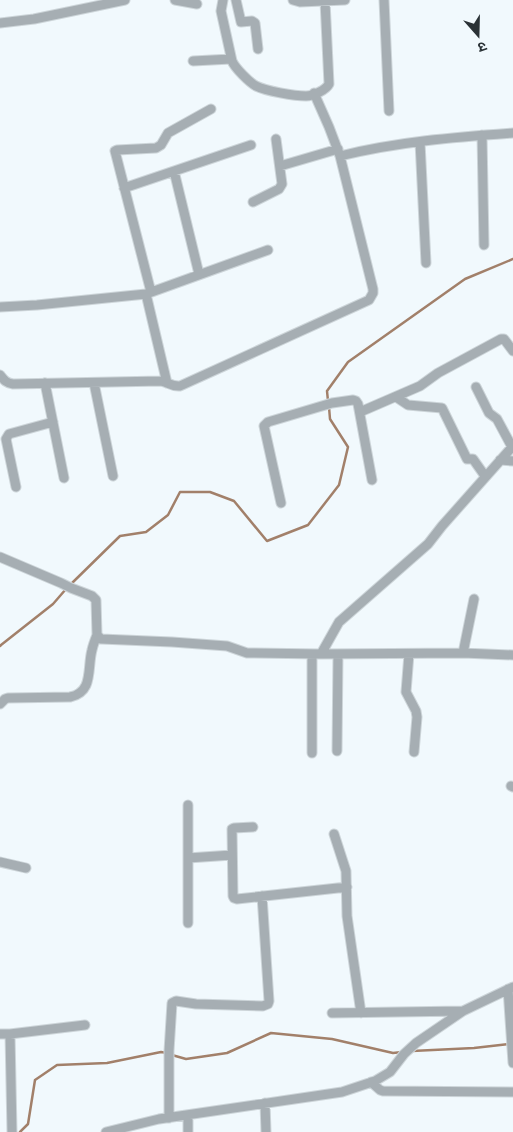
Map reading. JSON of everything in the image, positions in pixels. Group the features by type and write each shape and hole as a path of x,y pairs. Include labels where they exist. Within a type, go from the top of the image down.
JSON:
{"street":[{"path":"0,23 34,19 125,0"},
{"path":"175,0 197,4"},
{"path":"224,0 221,11 235,66 251,82 259,87 303,96 326,88 329,84 325,1"},
{"path":"236,0 241,22 252,21 255,23 258,49"},
{"path":"293,0 300,2 345,0"},
{"path":"384,0 389,111"},
{"path":"193,61 232,59"},
{"path":"0,375 8,384 161,381 172,386 180,386 369,300 373,289 339,152 314,93"},
{"path":"167,383 115,151 156,148 168,133 211,109"},
{"path":"280,166 339,152 513,133"},
{"path":"482,135 484,245"},
{"path":"253,202 281,187 276,138"},
{"path":"420,142 426,263"},
{"path":"124,188 252,145"},
{"path":"174,171 200,274"},
{"path":"0,307 148,293 268,250"},
{"path":"360,412 420,386 438,373 501,339 506,341 513,351"},
{"path":"94,383 112,476"},
{"path":"45,384 64,478"},
{"path":"312,753 316,654 339,622 428,544 513,446 497,419 489,413 476,387"},
{"path":"396,396 408,405 442,408 467,459 473,459 485,476"},
{"path":"281,503 264,426 268,422 332,403 353,400 358,404 372,480"},
{"path":"16,487 6,439 7,436 53,422"},
{"path":"500,460 513,461"},
{"path":"0,557 92,596 96,600 97,635 92,650 87,683 82,692 77,696 8,698 0,704"},
{"path":"462,653 474,599"},
{"path":"97,635 101,639 227,646 247,653 462,653 513,655"},
{"path":"337,751 338,654"},
{"path":"408,654 406,692 416,711 417,717 414,752"},
{"path":"188,805 188,923"},
{"path":"253,827 232,829 234,898 347,887"},
{"path":"334,834 345,866 347,916 361,1013"},
{"path":"188,858 232,855"},
{"path":"0,862 26,868"},
{"path":"169,1118 169,1054 171,1005 173,1001 196,1004 263,1006 268,1004 262,896"},
{"path":"110,1132 169,1118 342,1092 371,1082 390,1072 404,1054 416,1043 463,1011 511,988 513,1062"},
{"path":"332,1013 463,1011"},
{"path":"0,1034 85,1025"},
{"path":"10,1034 12,1132"},
{"path":"371,1082 383,1091 513,1092"},
{"path":"265,1103 266,1132"},
{"path":"188,1115 188,1132"}],"waterway":[{"path":"328,401 327,391 348,362 465,279 513,259"},
{"path":"70,585 120,536 146,532 168,515 180,492 210,492 234,501 267,541 308,525 339,485 348,447 330,419 329,407"},
{"path":"0,646 53,604 66,589"},
{"path":"172,1055 186,1059 227,1053 271,1033 332,1039 393,1053 402,1052"},
{"path":"412,1051 509,1044"},
{"path":"20,1132 28,1124 35,1080 57,1065 107,1063 161,1052 167,1053"}]}
